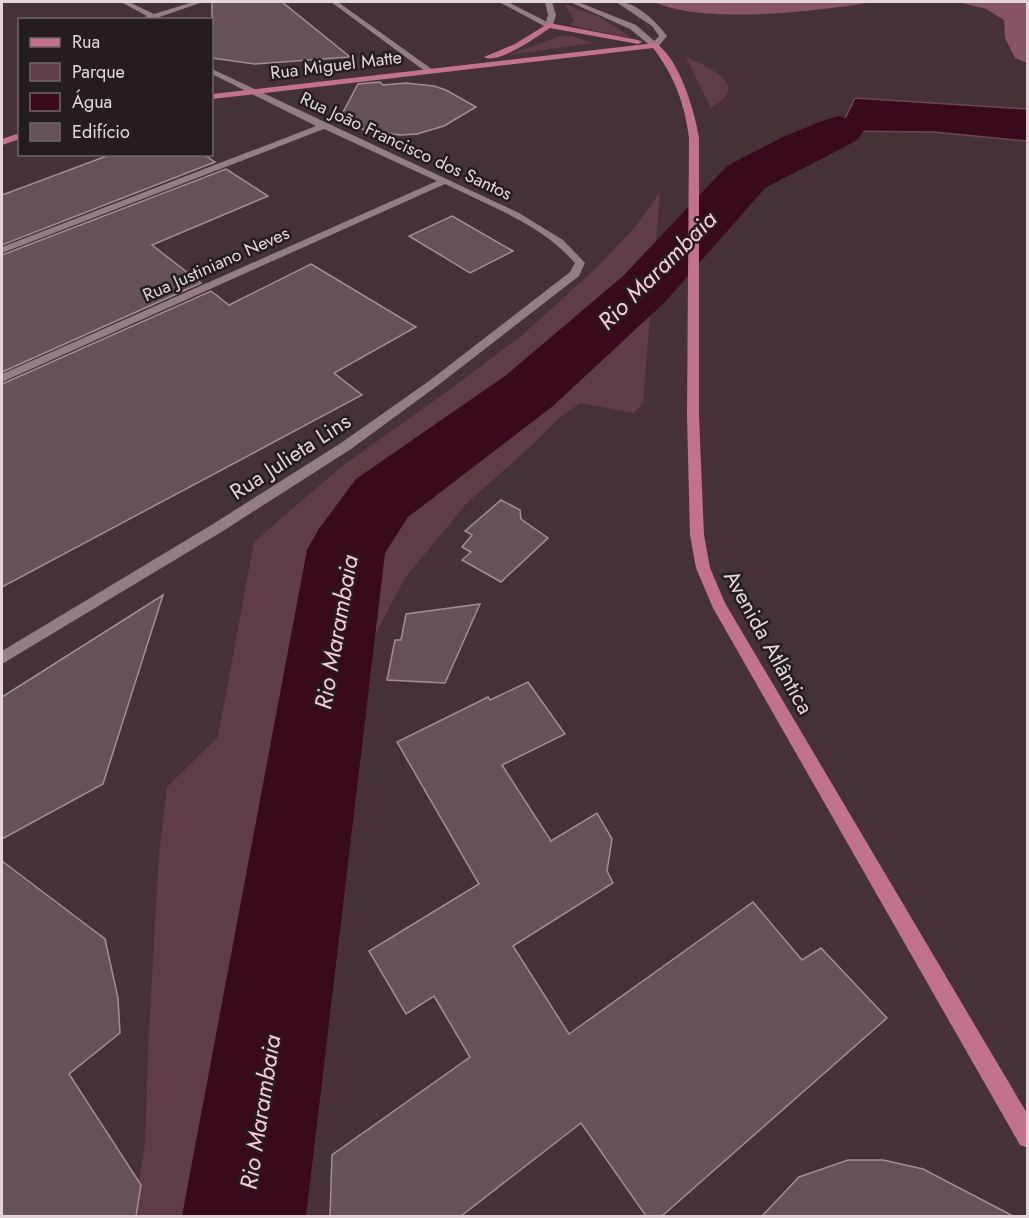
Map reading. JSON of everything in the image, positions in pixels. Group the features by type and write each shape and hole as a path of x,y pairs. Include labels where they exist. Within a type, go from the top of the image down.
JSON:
{"main road":[{"name":"Rua Miguel Matte","path":"464,66 518,46 549,26"},
{"path":"549,26 655,45"},
{"name":"Rua Miguel Matte","path":"213,97 655,45"},
{"name":"Avenida Atlântica","path":"655,45 668,60 683,89 692,118 694,138 693,361 696,535 703,568 718,604 1028,1137"},
{"path":"2,142 18,137"}],"street":[{"path":"124,2 153,16"},
{"path":"148,18 199,2"},
{"path":"334,2 429,70"},
{"path":"503,2 549,26 552,15 549,2"},
{"path":"573,2 633,27 655,45 663,36 655,24 620,2"},
{"name":"Rua João Francisco dos Santos","path":"213,72 250,92 445,181 528,222 573,253 580,263"},
{"path":"2,250 324,126"},
{"name":"Rua Justiniano Neves","path":"2,378 445,181"},
{"name":"Rua Julieta Lins","path":"2,658 348,445 575,274 580,263"}],"green space":[{"path":"564,4 600,17 628,35 628,38 570,25 574,20"},
{"path":"560,36 572,36 593,43 508,55"},
{"path":"686,57 713,70 725,80 728,86 725,97 711,108"},
{"path":"660,192 643,403 634,413 580,403 559,418 466,504 405,578 360,662 325,748 308,907 308,1031 280,1216 134,1216 145,1143 159,855 167,787 218,737 254,542 341,467 526,332 596,268 636,226"}],"shaded area":[{"path":"654,2 874,2 793,12 731,14 676,9"},
{"path":"958,2 1027,2 1027,63 1015,58 1005,38 1004,20 986,9"}],"water":[{"path":"855,98 1027,109 1027,141 934,132 839,131"}],"building":[{"path":"212,2 282,2 350,57 255,64 213,58"},
{"path":"380,82 383,85 406,83 434,86 476,107 444,126 417,134 371,132 359,128 341,116 358,84"},
{"path":"107,156 206,156 215,162 2,245 2,195"},
{"path":"226,169 268,196 152,245 201,283 2,372 2,255"},
{"path":"452,216 513,251 470,273 409,236"},
{"path":"311,264 416,327 334,373 362,395 2,587 2,384 211,291 229,305"},
{"path":"501,500 520,510 521,519 548,538 501,582 462,560 471,552 462,547 472,535 465,531"},
{"path":"163,595 103,784 2,839 2,697"},
{"path":"480,604 445,683 387,680 395,640 401,640 406,614"},
{"path":"528,682 565,734 502,765 551,841 597,813 612,839 607,871 613,883 513,946 569,1034 753,902 802,960 821,948 887,1018 662,1216 646,1216 581,1123 461,1216 330,1216 332,1155 470,1057 434,996 406,1014 369,951 479,884 397,742 488,697 490,700"},
{"path":"2,861 105,939 118,998 120,1033 69,1074 141,1185 136,1216 2,1216"},
{"path":"848,1160 883,1160 923,1169 1013,1216 762,1216 799,1177"}],"waterway":[{"name":"Rio Marambaia","path":"244,1216 346,550 382,498 529,391 644,289 746,177 839,131"}]}
